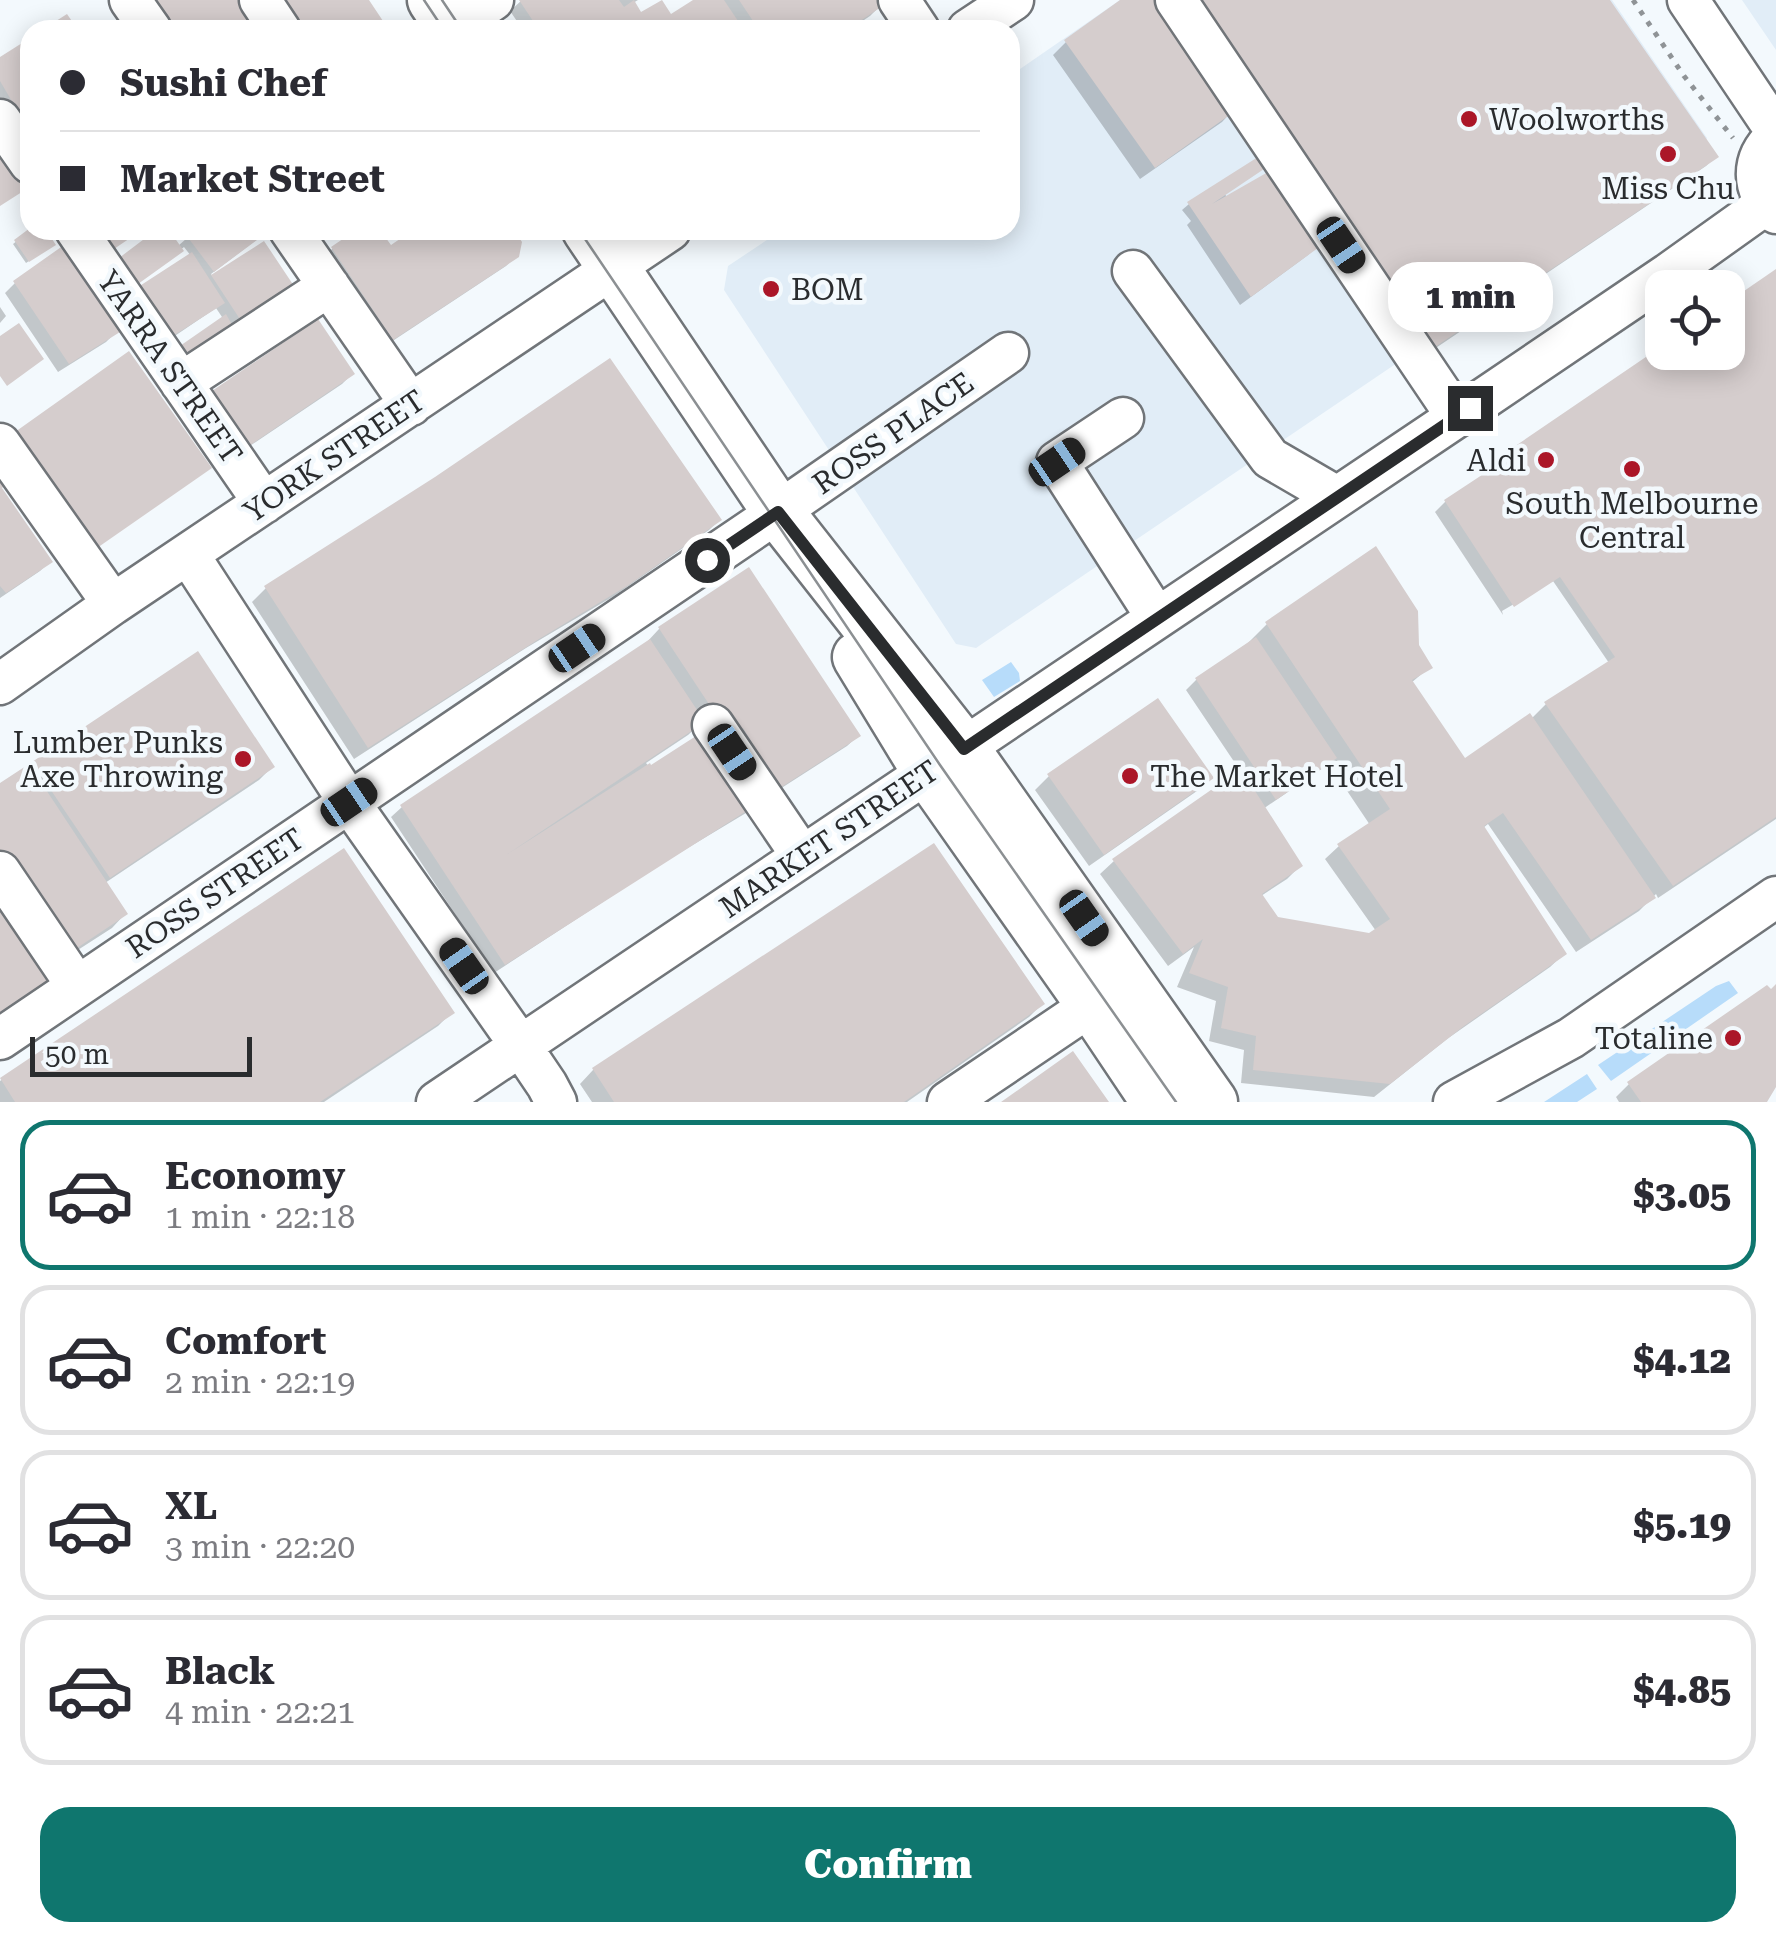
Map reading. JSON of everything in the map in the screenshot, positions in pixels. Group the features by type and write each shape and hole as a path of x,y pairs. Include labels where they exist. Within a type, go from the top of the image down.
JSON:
{"main road":[{"path":"601,249 946,761 1110,993 1212,1102"},
{"path":"1110,993 1157,1102"}],"street":[{"path":"440,20 493,0"},
{"path":"970,18 1013,0"},
{"path":"1176,0 1457,417"},
{"path":"1688,0 1770,170"},
{"name":"MARKET STREET","path":"437,1102 1668,274 1770,170"},
{"name":"YARRA STREET","path":"83,240 264,503"},
{"path":"297,240 410,405"},
{"name":"YORK STREET","path":"0,684 410,405 601,249 634,240"},
{"path":"1133,271 1270,458 1338,497"},
{"path":"181,384 329,286"},
{"name":"ROSS PLACE","path":"778,512 1008,353"},
{"path":"1123,418 1057,462 1157,618"},
{"path":"0,444 113,604"},
{"name":"ROSS STREET","path":"0,1039 778,512"},
{"path":"188,554 349,802 556,1102"},
{"path":"713,725 802,856"},
{"path":"0,872 77,986"},
{"path":"1454,1102 1571,1038 1776,898"},
{"path":"951,1101 1110,993"}],"path":[{"path":"1633,0 1684,76 1770,170"}],"shaded area":[{"path":"1120,0 1612,0 1707,138 1697,160 976,648 956,644 724,290 728,266 767,240 1020,240 1020,69"},
{"path":"1742,0 1776,0 1776,50"},
{"path":"1011,662 1020,681 994,697 982,680"},
{"path":"1729,981 1738,993 1611,1081 1598,1065 1716,986"},
{"path":"1587,1074 1597,1089 1577,1102 1544,1102"}],"building":[{"path":"150,0 243,0 257,20 164,20"},
{"path":"264,0 369,0 382,20 277,20"},
{"path":"519,0 619,0 624,7 634,0 641,12 662,0 671,14 693,0 724,0 737,20 532,20"},
{"path":"739,0 887,3 862,20 752,20"},
{"path":"1120,0 1162,0 1238,109 1155,168 1064,40"},
{"path":"1192,0 1610,0 1719,157 1423,355"},
{"path":"20,44 20,115 0,81 0,57"},
{"path":"0,152 20,182 20,193 0,206"},
{"path":"1258,157 1267,167 1212,204 1268,172 1322,245 1251,297 1187,202"},
{"path":"20,236 20,240 53,240 56,245 29,262 14,240"},
{"path":"107,240 127,240 114,249"},
{"path":"143,240 176,240 184,251 138,284 119,258"},
{"path":"190,240 257,240 214,272"},
{"path":"341,240 387,240 391,245 398,240 522,242 519,257 393,340 331,247"},
{"path":"264,241 302,298 249,333 211,275"},
{"path":"64,245 120,332 69,364 13,281"},
{"path":"192,252 225,303 168,339 135,289"},
{"path":"1776,269 1776,817 1673,886 1544,702 1615,657 1560,577 1514,607 1444,500 1488,471 1486,466 1645,358 1645,370 1745,370 1745,290"},
{"path":"226,314 240,339 189,373 177,348"},
{"path":"318,319 355,374 246,448 209,393"},
{"path":"19,323 44,359 7,386 0,376 0,336"},
{"path":"129,351 212,468 97,548 15,432"},
{"path":"610,358 722,520 627,586 368,748 264,586 435,477"},
{"path":"0,477 5,485 2,488 53,562 6,593 0,586"},
{"path":"1376,546 1418,611 1419,645 1433,668 1412,680 1465,758 1530,713 1656,898 1591,940 1503,813 1484,826 1567,954 1390,1084 1253,1070 1256,1036 1221,1028 1228,987 1189,973 1203,939 1183,954 1112,859 1241,769 1303,866 1262,894 1278,917 1369,933 1390,919 1337,844 1390,809 1265,622"},
{"path":"749,567 861,736 769,795 748,761 759,754 743,728 730,736 658,627"},
{"path":"1256,637 1337,758 1276,800 1195,678"},
{"path":"650,639 705,722 506,855 710,727 759,803 505,965 400,805"},
{"path":"198,651 275,767 110,878 32,762"},
{"name":"The Market Hotel","path":"1158,698 1214,778 1104,855 1047,774"},
{"path":"29,764 128,914 62,958 0,863 0,783"},
{"path":"934,843 1045,1004 904,1102 614,1102 592,1068"},
{"path":"344,848 455,1013 320,1102 15,1102 0,1078"},
{"path":"0,895 60,973 0,1014"},
{"name":"Totaline","path":"1776,984 1776,1087 1767,1102 1641,1102 1627,1082 1767,985 1771,989"},
{"path":"1073,1051 1109,1102 1001,1102"}],"tram line":[{"path":"424,0 437,20"},
{"path":"442,0 455,20"},
{"path":"586,240 940,765 1176,1102"}],"place":[{"name":"Woolworths","path":"1469,119"},
{"name":"Miss Chu","path":"1668,154"},
{"name":"BOM","path":"771,289"},
{"name":"Aldi","path":"1546,460"},
{"name":"South Melbourne Central","path":"1632,469"},
{"name":"Lumber Punks Axe Throwing","path":"243,759"},
{"name":"The Market Hotel","path":"1130,776"},
{"name":"Totaline","path":"1733,1038"}],"route":[{"path":"707,560 778,512 964,749 1470,408"}]}
